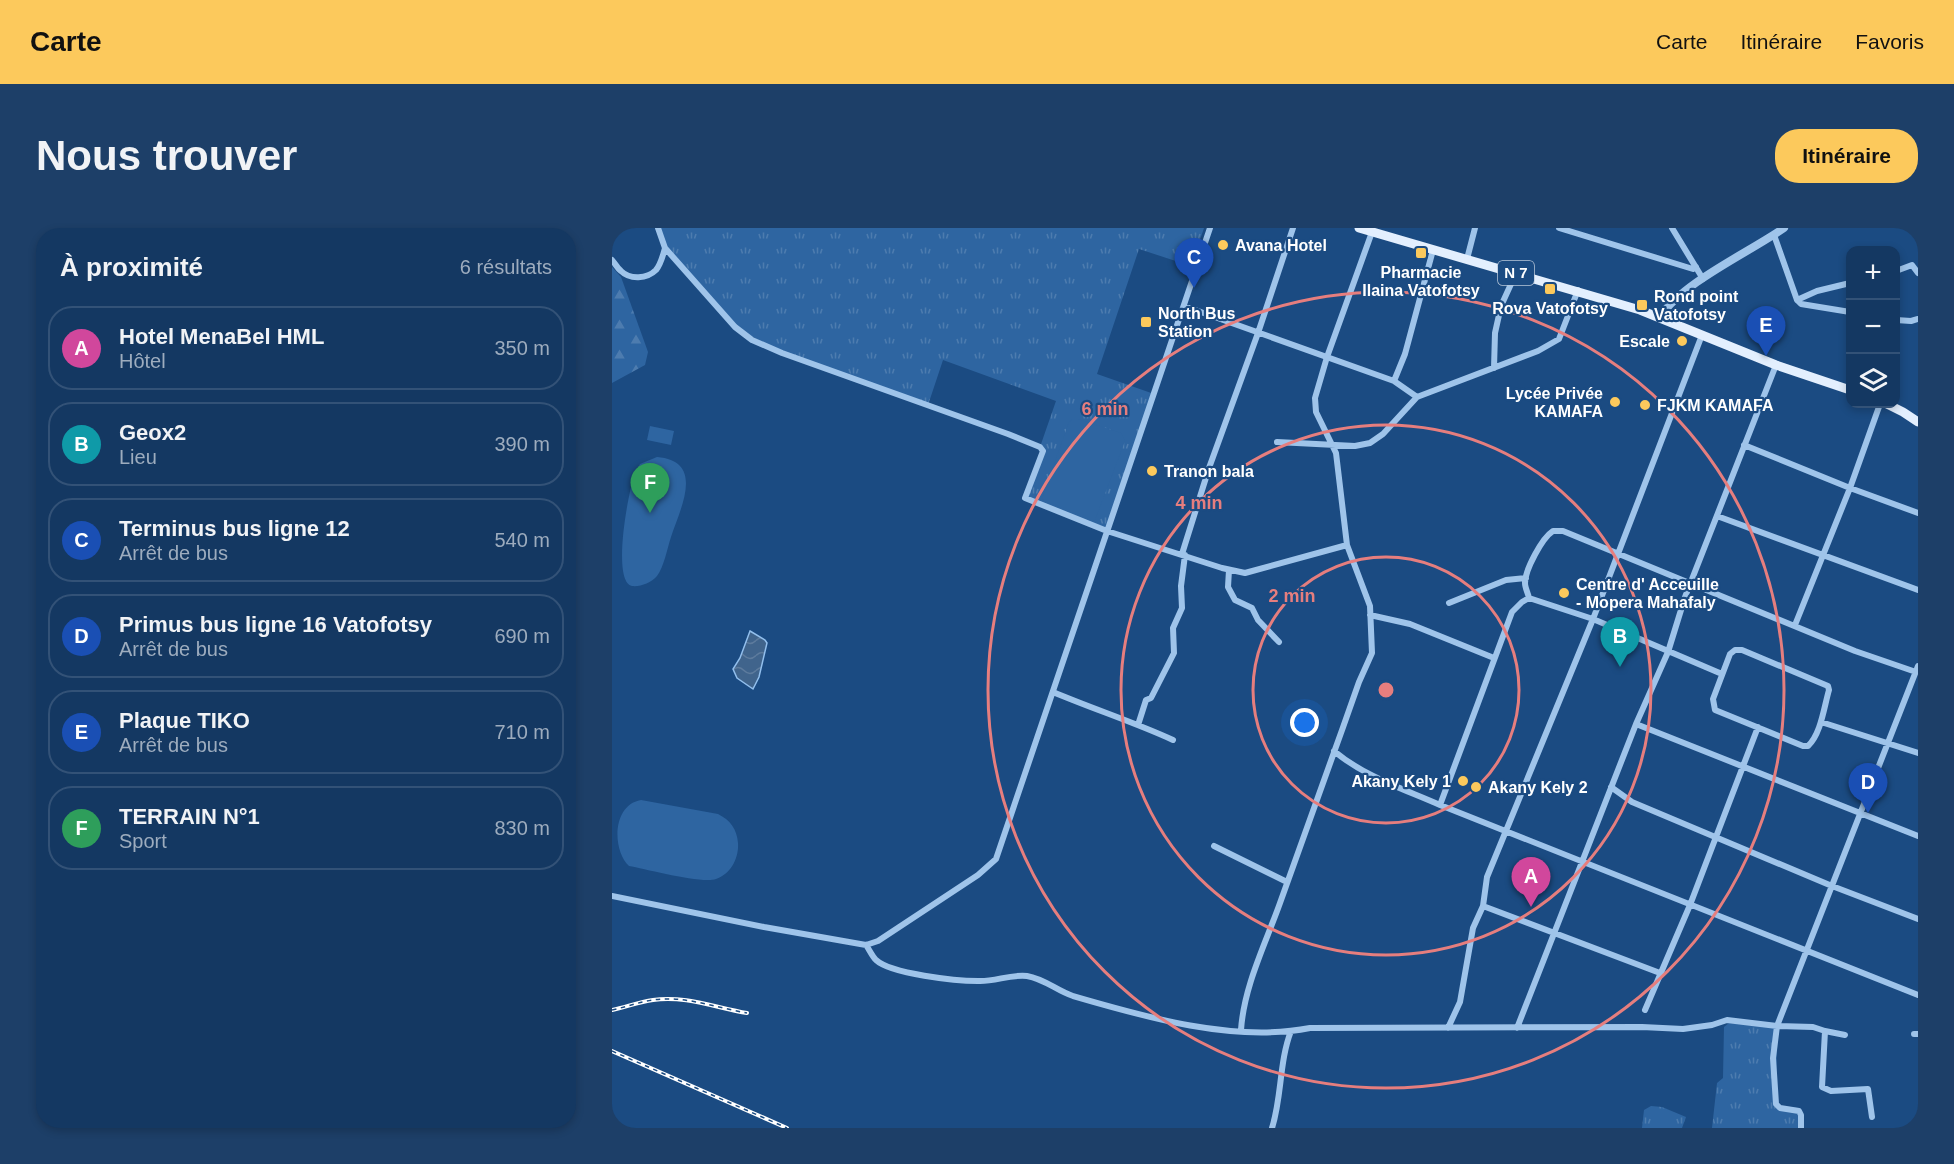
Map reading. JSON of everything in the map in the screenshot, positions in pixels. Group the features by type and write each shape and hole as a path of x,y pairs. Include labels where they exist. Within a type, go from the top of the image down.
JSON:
{"main road":[{"name":"N 7","path":"1359,228 1578,290 1660,317 1776,365 1846,388"},
{"path":"1894,408 1918,422"}],"street":[{"path":"658,228 665,248 735,327 752,340 1040,447 1043,451 1025,498 1107,531 1245,573 1347,545"},
{"path":"612,896 866,945 878,941 978,875 996,859 1210,228"},
{"path":"1138,725 1146,700 1151,698 1174,653 1173,628 1182,608 1181,586 1184,554 1209,468 1293,228"},
{"path":"1467,259 1475,228"},
{"path":"1559,228 1693,269 1696,267"},
{"path":"1672,228 1703,279"},
{"path":"1660,317 1669,304 1703,279 1784,228"},
{"path":"1241,1030 1249,981 1359,682 1372,653 1370,606 1347,545 1336,453 1316,412 1315,398 1327,357 1372,231"},
{"path":"1774,235 1797,300 1801,304 1846,311"},
{"path":"612,258 622,272 634,277 645,276 656,270 665,248"},
{"path":"1394,381 1405,354 1433,250"},
{"path":"1900,270 1912,265 1918,273"},
{"path":"1494,368 1495,333 1501,306 1516,273"},
{"path":"1797,300 1816,291 1846,284"},
{"path":"1276,442 1355,446 1370,442 1383,434 1417,397 1538,351 1559,339 1578,290"},
{"path":"1184,306 1394,381 1417,397"},
{"path":"1900,320 1918,319"},
{"path":"1448,1028 1460,1002 1473,928 1483,906 1487,877 1593,620 1702,335"},
{"path":"1516,1028 1636,724 1668,652 1685,597 1776,365"},
{"path":"1795,625 1850,489 1879,408"},
{"path":"1744,445 1850,489 1918,513"},
{"path":"1717,516 1918,590"},
{"path":"1529,598 1525,585 1526,578 1542,541 1554,531 1563,531 1692,582 1855,651 1917,669 1777,1026 1773,1058 1776,1104 1780,1108 1799,1111 1801,1128"},
{"path":"1229,570 1228,587 1235,600 1252,608 1258,620 1279,642"},
{"path":"1449,603 1506,580 1526,578"},
{"path":"1440,805 1512,612 1521,602 1529,598 1593,620 1722,674"},
{"path":"1370,615 1410,624 1494,658"},
{"path":"1738,650 1828,686 1821,722 1811,743 1803,746 1715,710 1713,699 1730,654 1738,650"},
{"path":"1053,692 1173,740"},
{"path":"1821,722 1918,753"},
{"path":"1636,724 1918,836"},
{"path":"1645,1010 1690,905 1758,727"},
{"path":"1335,751 1350,765 1371,776 1440,805 1918,995"},
{"path":"1611,787 1632,802 1832,886 1918,919"},
{"path":"1214,846 1287,882"},
{"path":"1483,906 1660,973"},
{"path":"866,945 876,961 899,971 979,981 1027,976 1049,983 1068,994 1132,1013 1191,1026 1291,1031 1310,1028 1642,1027 1683,1029 1712,1025 1727,1020 1777,1026 1813,1027 1845,1035"},
{"path":"1272,1128 1286,1045 1291,1031"},
{"path":"1825,1031 1822,1087 1831,1091 1868,1089 1872,1117"}],"green space":[{"path":"658,228 1204,228 1191,266 1139,249 1097,374 1154,394 1107,531 1025,498 1043,451 1040,447 1056,401 943,360 928,405 782,353 735,327 665,248"},
{"path":"612,267 621,277 648,352 645,365 612,383"},
{"path":"1073,419 1121,433 1125,441 1095,520 1092,522 1046,504 1042,498 1069,422"},
{"path":"650,426 674,431 671,445 647,440"},
{"path":"657,457 672,460 681,467 686,488 659,572 649,583 632,586 626,581 622,555 628,500 635,473 640,464"},
{"path":"641,800 718,814 726,819 734,829 738,843 735,860 730,869 716,879 699,880 629,866 620,850 618,829 624,810"},
{"path":"1729,1023 1778,1027 1775,1105 1798,1108 1802,1112 1802,1128 1712,1128 1717,1083 1723,1078 1724,1027"},
{"path":"1651,1106 1662,1107 1686,1117 1682,1128 1642,1128 1644,1110"}],"water":[{"path":"750,631 767,643 759,677 753,689 737,678 733,669 740,658"}],"railway":[{"path":"612,1010 648,1001 677,999 747,1013"},
{"path":"612,1051 787,1128"}],"place":[{"name":"Avana Hotel","path":"1223,245"},
{"name":"Pharmacie Ilaina Vatofotsy","path":"1421,253"},
{"name":"Terminus bus ligne 12","path":"1194,288"},
{"name":"Rova Vatofotsy","path":"1550,289"},
{"name":"Rond point Vatofotsy","path":"1642,305"},
{"name":"North Bus Station","path":"1146,322"},
{"name":"Escale","path":"1682,341"},
{"name":"Plaque TIKO","path":"1766,356"},
{"name":"Lycée Privée KAMAFA","path":"1615,402"},
{"name":"FJKM KAMAFA","path":"1645,405"},
{"name":"Tranon bala","path":"1152,471"},
{"name":"TERRAIN N°1","path":"650,513"},
{"name":"Centre d' Acceuille - Mopera Mahafaly","path":"1564,593"},
{"name":"Geox2","path":"1620,667"},
{"name":"Akany Kely 1","path":"1463,781"},
{"name":"Akany Kely 2","path":"1476,787"},
{"name":"Primus bus ligne 16 Vatofotsy","path":"1868,813"},
{"name":"Hotel MenaBel HML","path":"1531,907"}]}
